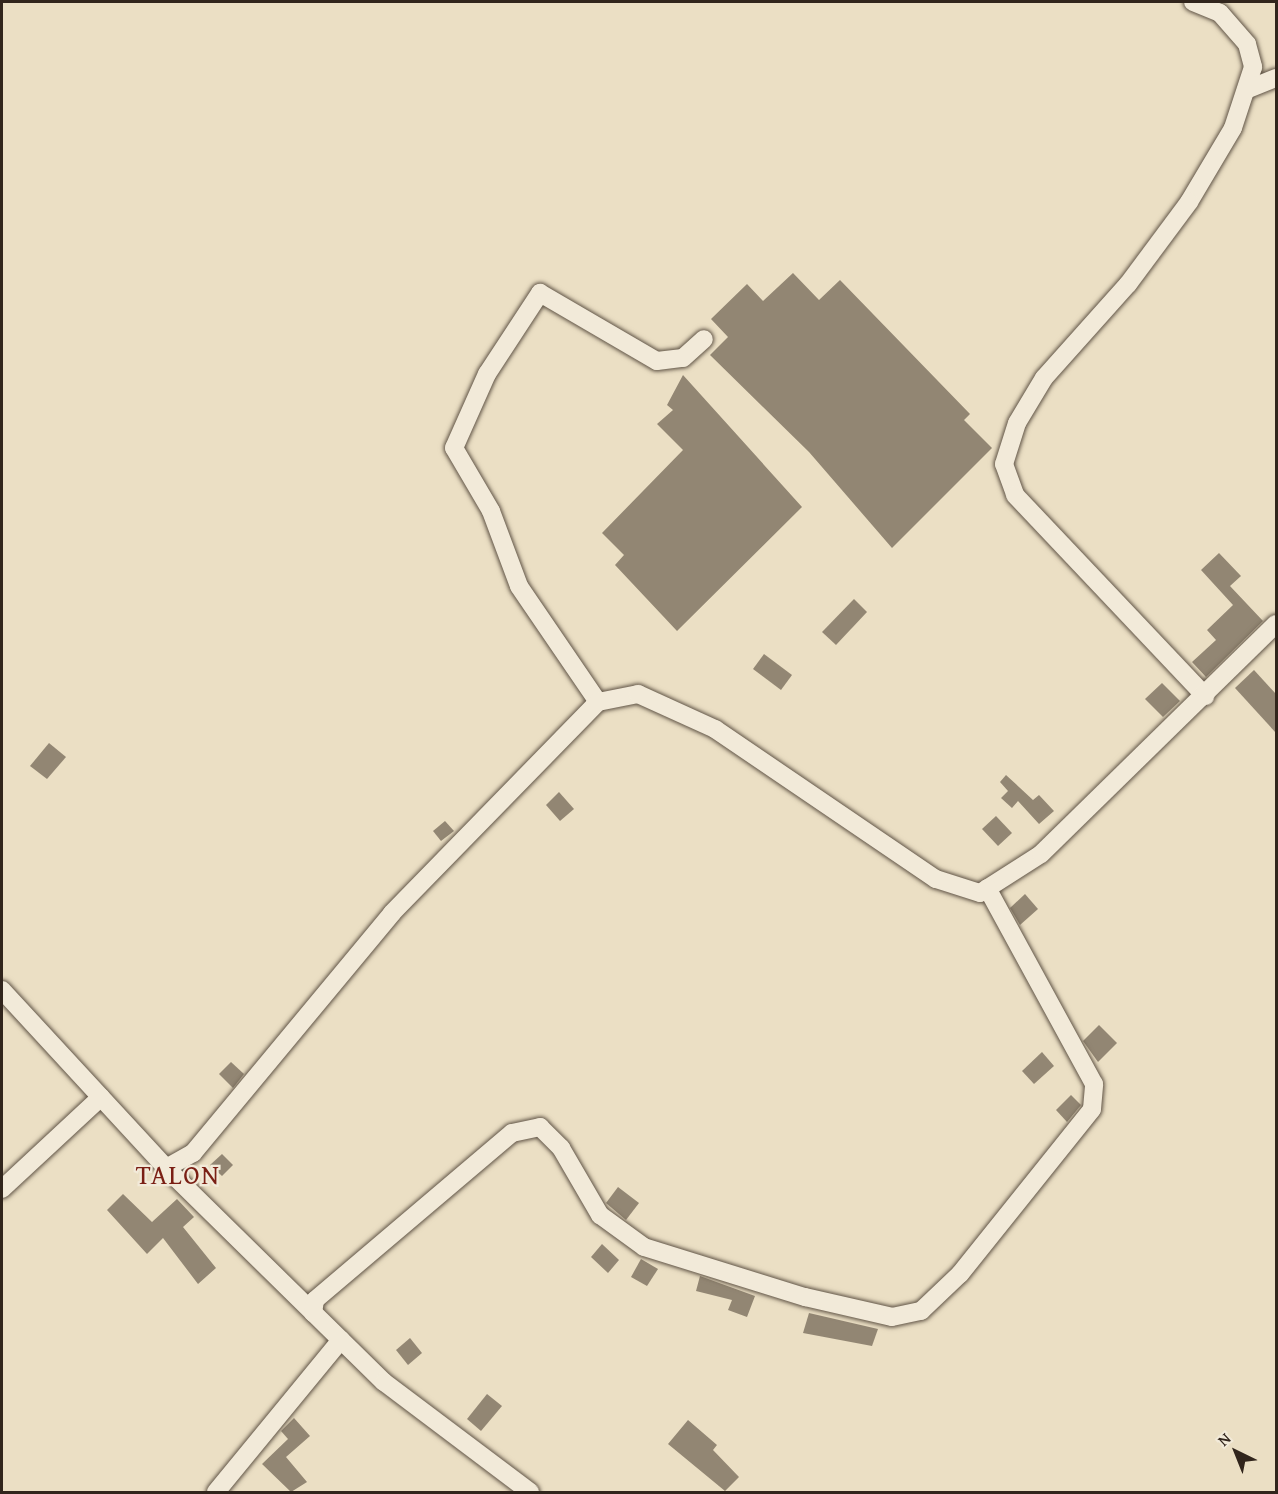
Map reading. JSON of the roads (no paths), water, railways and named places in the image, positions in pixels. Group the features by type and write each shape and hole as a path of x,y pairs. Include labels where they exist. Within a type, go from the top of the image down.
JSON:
{"street":[{"path":"1193,2 1220,13 1247,44 1253,67 1233,128 1189,202 1128,284 1044,378 1017,423 1004,464 1015,495 1205,696"},
{"path":"1246,90 1276,78"},
{"path":"597,702 519,586 491,511 454,448 487,374 540,293 657,362 683,358 704,339"},
{"path":"166,1168 193,1153 392,913 597,702 638,694 715,729 936,879 980,893 1041,854 1276,624"},
{"path":"313,1313 315,1300 512,1133 540,1127 561,1148 600,1215 644,1247 805,1297 892,1317 921,1311 960,1274 1092,1109 1094,1084 987,888"},
{"path":"2,990 166,1168 384,1382 530,1492"},
{"path":"2,1189 101,1097"},
{"path":"216,1492 341,1340"}],"district":[{"name":"TALON","path":"178,1175"}]}
